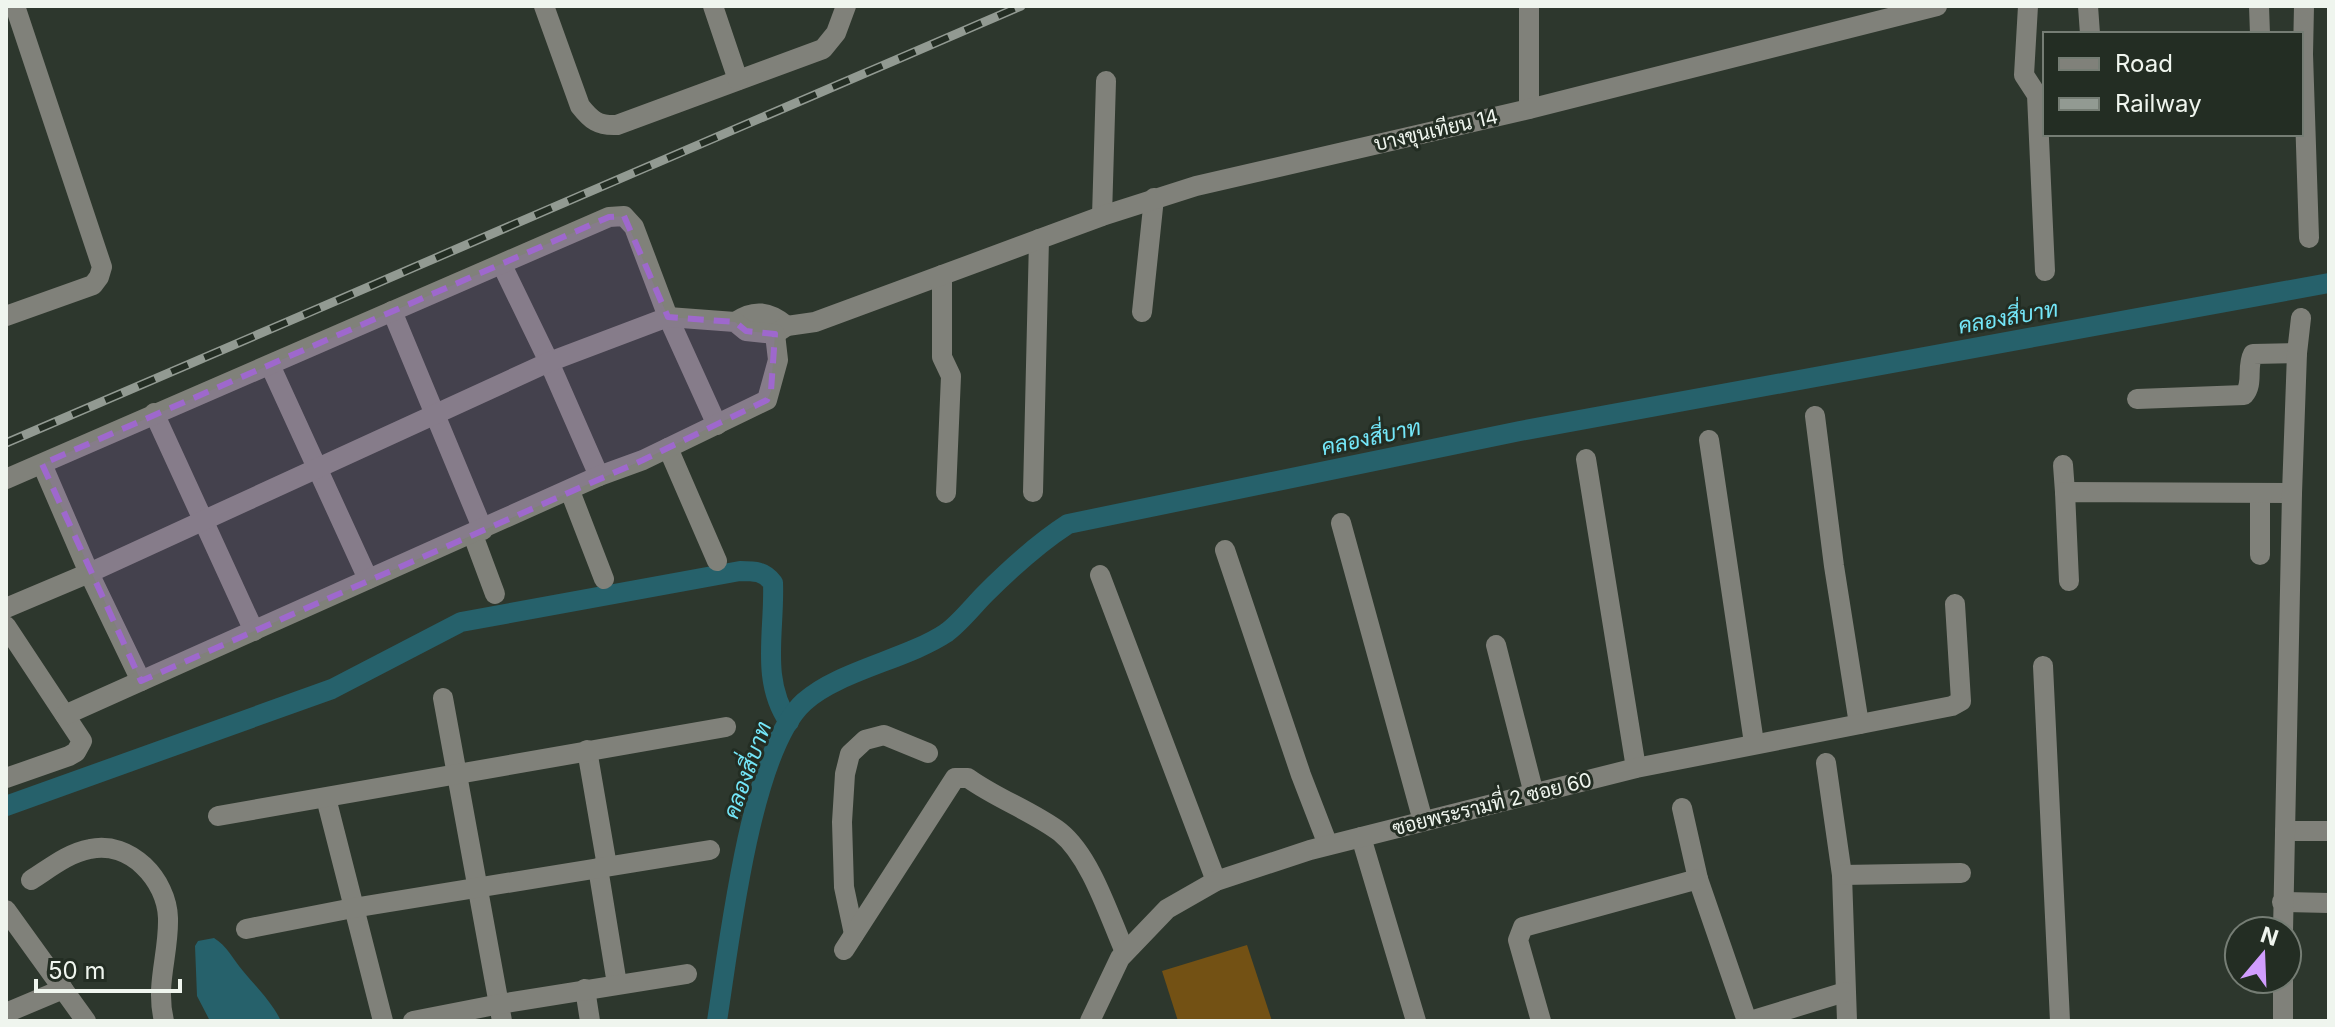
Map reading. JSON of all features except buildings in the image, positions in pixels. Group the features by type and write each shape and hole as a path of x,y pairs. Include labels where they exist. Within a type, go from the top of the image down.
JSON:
{"street":[{"path":"6,316 93,285 102,267 15,6"},
{"path":"544,6 580,106 590,119 602,126 617,125 823,49 836,33 846,6"},
{"path":"713,6 738,80"},
{"path":"1529,6 1529,109"},
{"name":"บางขุนเทียน 14","path":"793,327 1102,216 1196,186 1529,109 1937,6"},
{"path":"2028,6 2024,75 2037,95 2045,271"},
{"path":"2088,6 2090,32"},
{"path":"2259,6 2260,32"},
{"path":"2304,6 2309,238"},
{"path":"1102,216 1106,81"},
{"path":"1142,312 1154,198"},
{"path":"6,479 609,217 624,216 634,227 668,317 717,425"},
{"path":"1033,492 1039,239"},
{"path":"502,265 599,476"},
{"path":"942,275 942,357 951,376 946,493"},
{"path":"392,311 437,415 478,532 495,594"},
{"path":"6,608 549,362 668,317 735,322 746,331 793,327 778,360 767,400 668,448 65,715"},
{"path":"2282,915 2292,493 2301,318"},
{"path":"2137,399 2244,395 2249,388 2253,354 2297,353"},
{"path":"270,365 368,579"},
{"path":"154,413 254,631"},
{"path":"1815,416 1834,566 1859,724"},
{"path":"1709,440 1754,743"},
{"path":"668,448 717,561"},
{"path":"1586,459 1636,768"},
{"path":"42,464 89,573 141,681"},
{"path":"2063,465 2069,581"},
{"path":"570,491 604,579"},
{"path":"2065,492 2292,493"},
{"path":"2260,495 2260,555"},
{"path":"1341,523 1423,821"},
{"path":"1225,550 1301,775 1328,845"},
{"path":"1100,575 1216,881"},
{"name":"ซอยพระรามที่ 2 ซอย 60","path":"1090,1021 1125,952 1167,909 1216,881 1328,845 1636,768 1952,706 1961,701 1955,604"},
{"path":"6,626 82,741 76,752 6,778"},
{"path":"1496,645 1534,794"},
{"path":"2043,666 2060,1021"},
{"path":"443,698 501,1012"},
{"path":"218,816 726,727"},
{"path":"928,753 884,735 865,740 850,754 845,774 842,822 849,942 955,778 962,777 1059,832 1074,847 1086,866 1125,952"},
{"path":"587,750 617,984"},
{"path":"1826,763 1842,875 1847,1021"},
{"path":"326,798 383,1021"},
{"path":"1682,808 1698,879 1749,1021 1845,992"},
{"path":"2285,831 2329,831"},
{"path":"1361,837 1416,1021"},
{"path":"31,880 71,854 94,848 131,856 145,865 166,901 168,917 167,946 159,986 164,1021"},
{"path":"246,929 353,908 710,850"},
{"path":"1842,875 1961,873"},
{"path":"1541,1021 1518,940 1523,927 1698,879"},
{"path":"2282,902 2329,903"},
{"path":"6,910 86,1021"},
{"path":"413,1021 501,1012 585,989 687,974"},
{"path":"6,1013 63,989"},
{"path":"585,989 590,1021"},
{"path":"2283,995 2283,1021"}],"highlighted area":[{"path":"624,216 668,317 735,322 746,331 775,334 771,391 767,400 643,460 141,681 42,464 609,217"}],"shaded area":[{"path":"1247,945 1272,1021 1178,1021 1162,971"}],"water":[{"path":"214,938 264,995 281,1021 210,1021 197,996 195,946 198,941"}],"waterway":[{"name":"คลองสี่บาท","path":"717,1021 745,852 769,762 785,727 804,702 818,691 946,633 1015,566 1068,524 1520,431 2329,283"},
{"path":"6,806 332,689 461,622 740,571 759,572 773,583 772,672 780,706 789,722"}],"railway":[{"path":"6,443 1021,6"}]}
